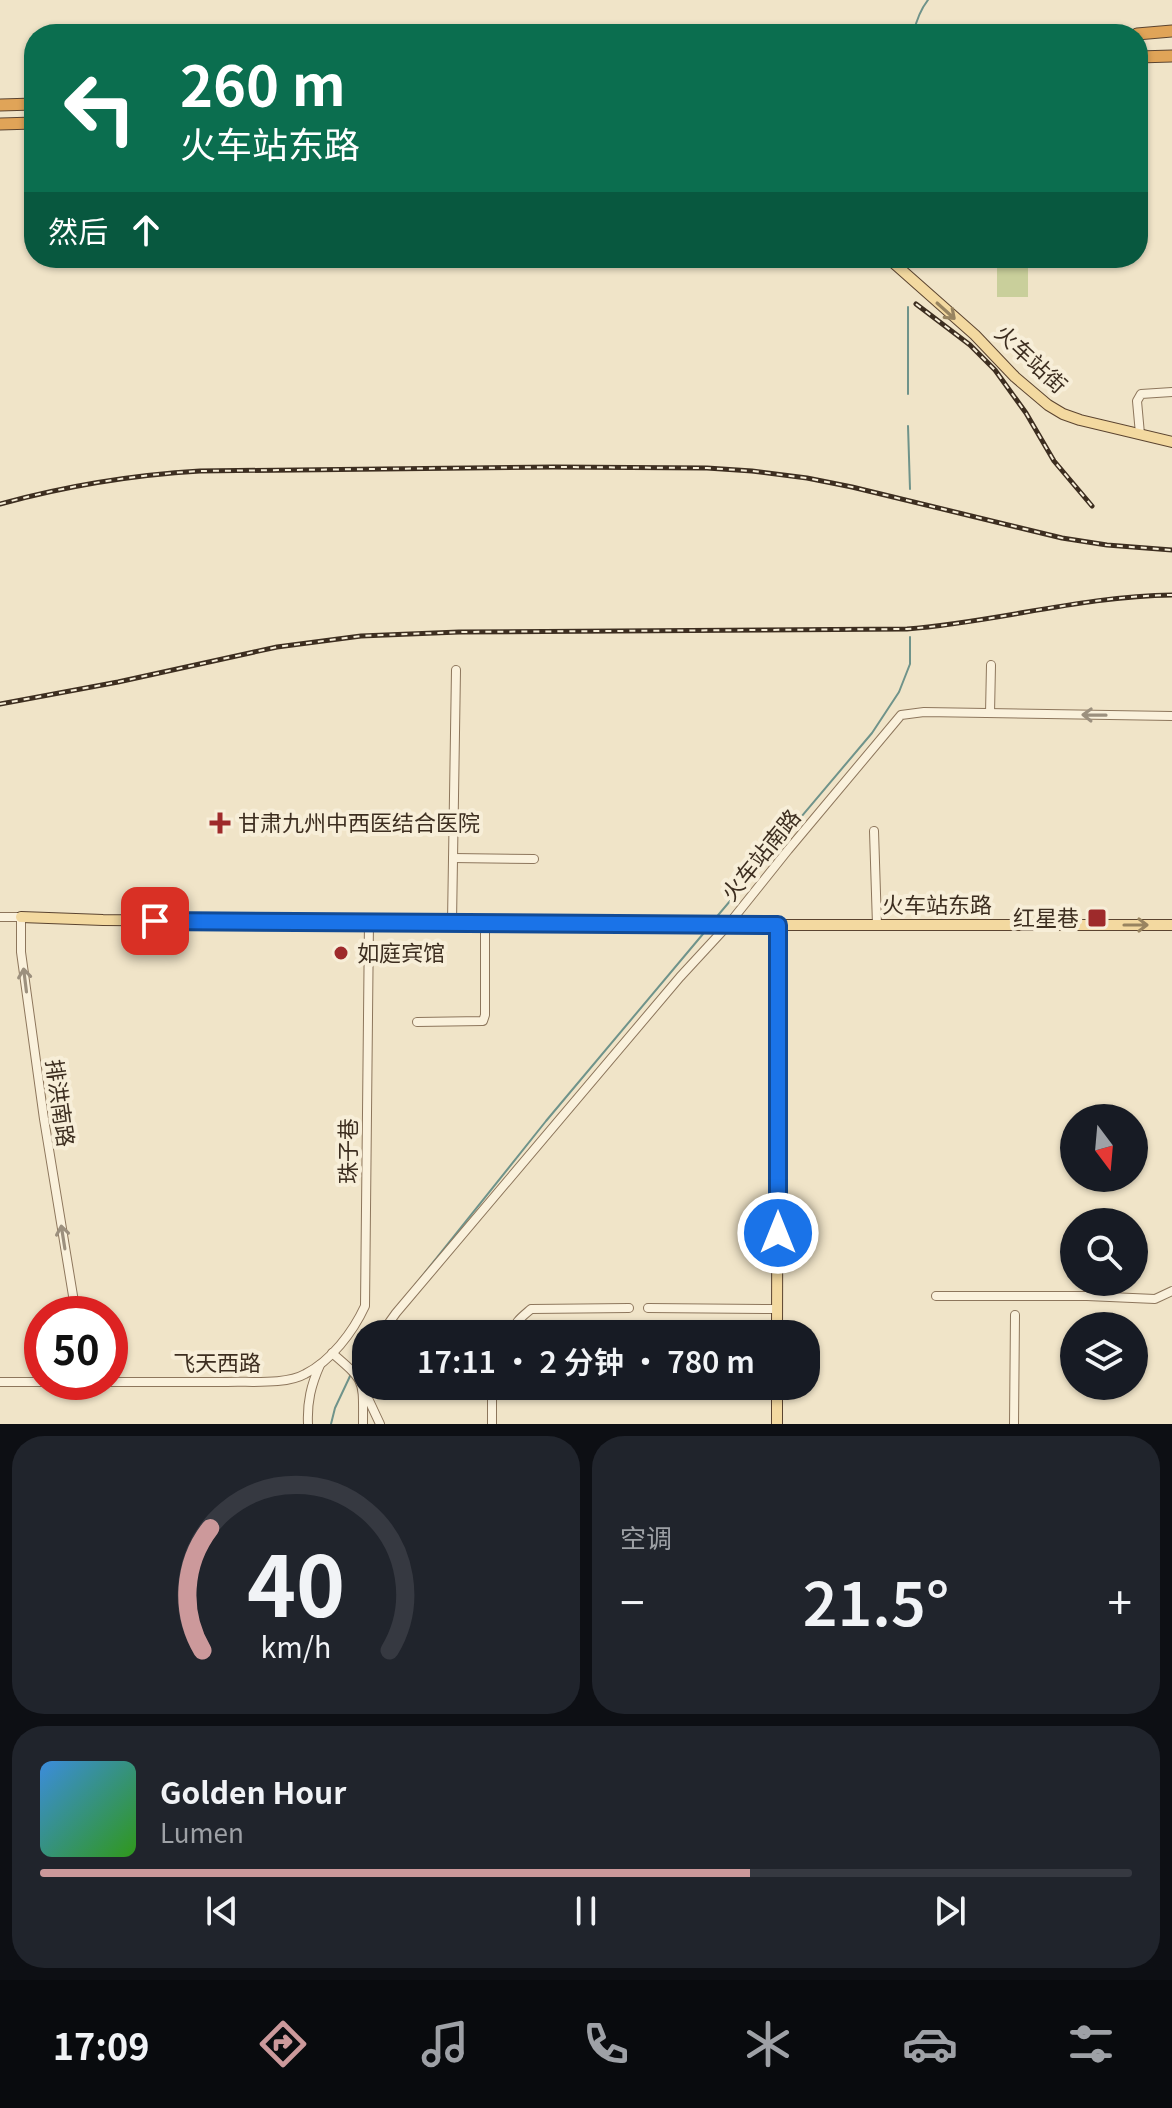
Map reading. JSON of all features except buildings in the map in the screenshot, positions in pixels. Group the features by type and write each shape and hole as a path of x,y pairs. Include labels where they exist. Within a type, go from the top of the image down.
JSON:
{"highway":[{"path":"1148,33 1172,31"},
{"path":"1148,57 1172,56"},
{"path":"0,105 24,104"},
{"path":"0,124 24,123"}],"main road":[{"name":"火车站街","path":"899,268 1048,405 1080,420 1172,442"},
{"name":"火车站东路","path":"21,917 119,921 1172,925"},
{"path":"777,1320 778,925"},
{"path":"777,1400 777,1424"}],"street":[{"path":"1140,434 1137,401 1141,394 1172,392"},
{"path":"990,713 991,665"},
{"path":"452,922 456,670"},
{"name":"火车站南路","path":"391,1320 901,715 1172,716"},
{"path":"874,831 877,925"},
{"path":"453,858 534,859"},
{"path":"0,917 21,917"},
{"name":"排洪南路","path":"21,917 21,952 73,1296"},
{"name":"珠子巷","path":"320,1364 358,1321 365,1306 369,921"},
{"path":"417,1022 483,1021 485,922"},
{"path":"936,1296 1155,1299 1172,1291"},
{"path":"519,1320 531,1309 629,1308"},
{"path":"648,1308 777,1309"},
{"path":"1014,1424 1015,1315"},
{"path":"332,1353 352,1370"},
{"path":"308,1424 307,1405 311,1385 320,1364"},
{"name":"飞天西路","path":"128,1382 291,1380 320,1364"},
{"path":"0,1382 24,1382"},
{"path":"363,1400 363,1424"},
{"path":"369,1400 380,1424"},
{"path":"492,1400 492,1424"}],"green space":[{"path":"997,268 1028,268 1028,297 997,297"}],"waterway":[{"path":"916,24 928,0"},
{"path":"908,307 908,394"},
{"path":"908,426 910,489"},
{"path":"714,920 872,733 899,692 910,664 910,637"},
{"path":"415,1285 546,1121 708,928"},
{"path":"331,1424 351,1374"}],"railway":[{"path":"916,304 970,345 995,370 1026,413 1054,461 1092,506"},
{"path":"0,504 99,482 200,471 707,468 807,478 1062,538 1172,550"},
{"path":"0,704 277,647 361,636 459,632 907,629 1073,604 1172,595"}],"place":[{"name":"甘肃九州中西医结合医院","path":"220,823"},
{"name":"红星巷","path":"1097,918"},
{"name":"如庭宾馆","path":"341,953"}],"route":[{"path":"155,921 778,925 778,1233"}]}
